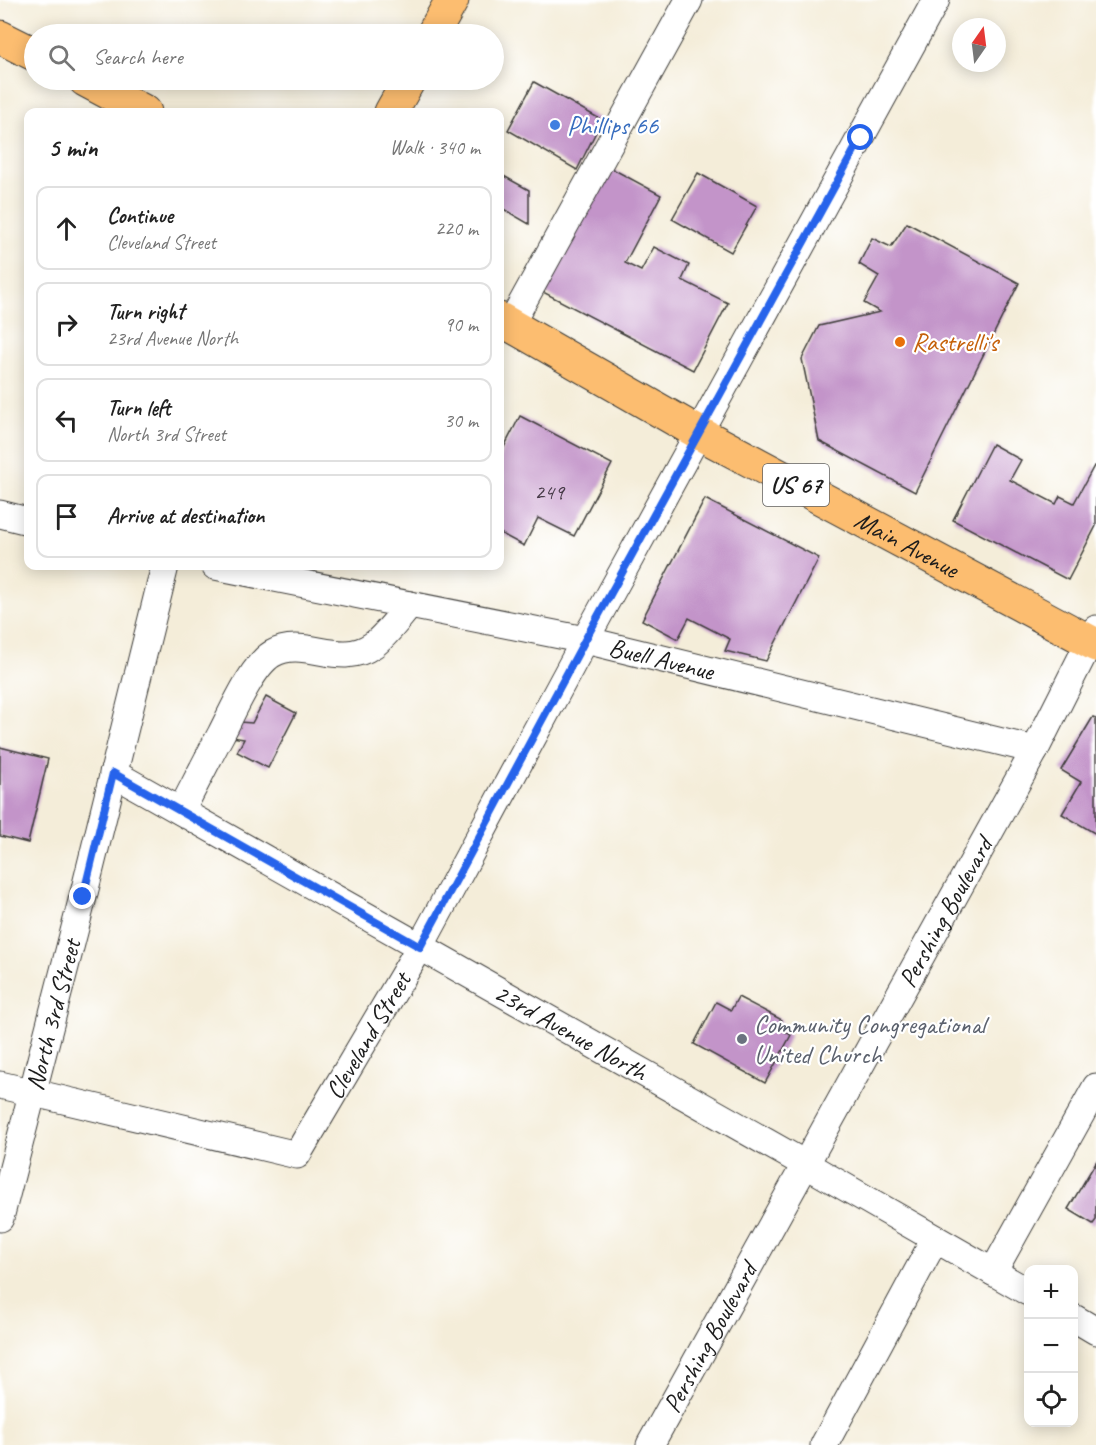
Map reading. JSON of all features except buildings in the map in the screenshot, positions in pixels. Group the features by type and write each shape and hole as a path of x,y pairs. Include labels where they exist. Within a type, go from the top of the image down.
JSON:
{"main road":[{"path":"439,24 452,0"},
{"path":"0,37 24,49"},
{"path":"104,90 138,108"},
{"path":"394,108 404,90"},
{"name":"Main Avenue","path":"505,322 699,432 1094,638"}],"street":[{"path":"505,322 689,0"},
{"name":"Cleveland Street","path":"32,1093 297,1155 420,947 585,640 936,0"},
{"path":"0,514 24,520"},
{"name":"North 3rd Street","path":"0,1218 164,570"},
{"name":"Buell Avenue","path":"261,570 293,573 410,604 585,640 1035,750"},
{"path":"181,811 243,690 270,654 293,648 352,654 375,645 410,604"},
{"name":"Pershing Boulevard","path":"650,1445 1035,750 1094,638"},
{"name":"23rd Avenue North","path":"113,773 1024,1290"},
{"path":"0,1085 32,1093"},
{"path":"993,1272 1096,1087"},
{"path":"824,1445 935,1239"},
{"path":"1076,1319 1096,1331"}],"place":[{"name":"Phillips 66","path":"555,125"},
{"name":"Rastrelli's","path":"900,342"},
{"name":"Community Congregational United Church","path":"742,1039"}],"route":[{"path":"83,897 113,773 420,947 585,640 861,138"}]}
